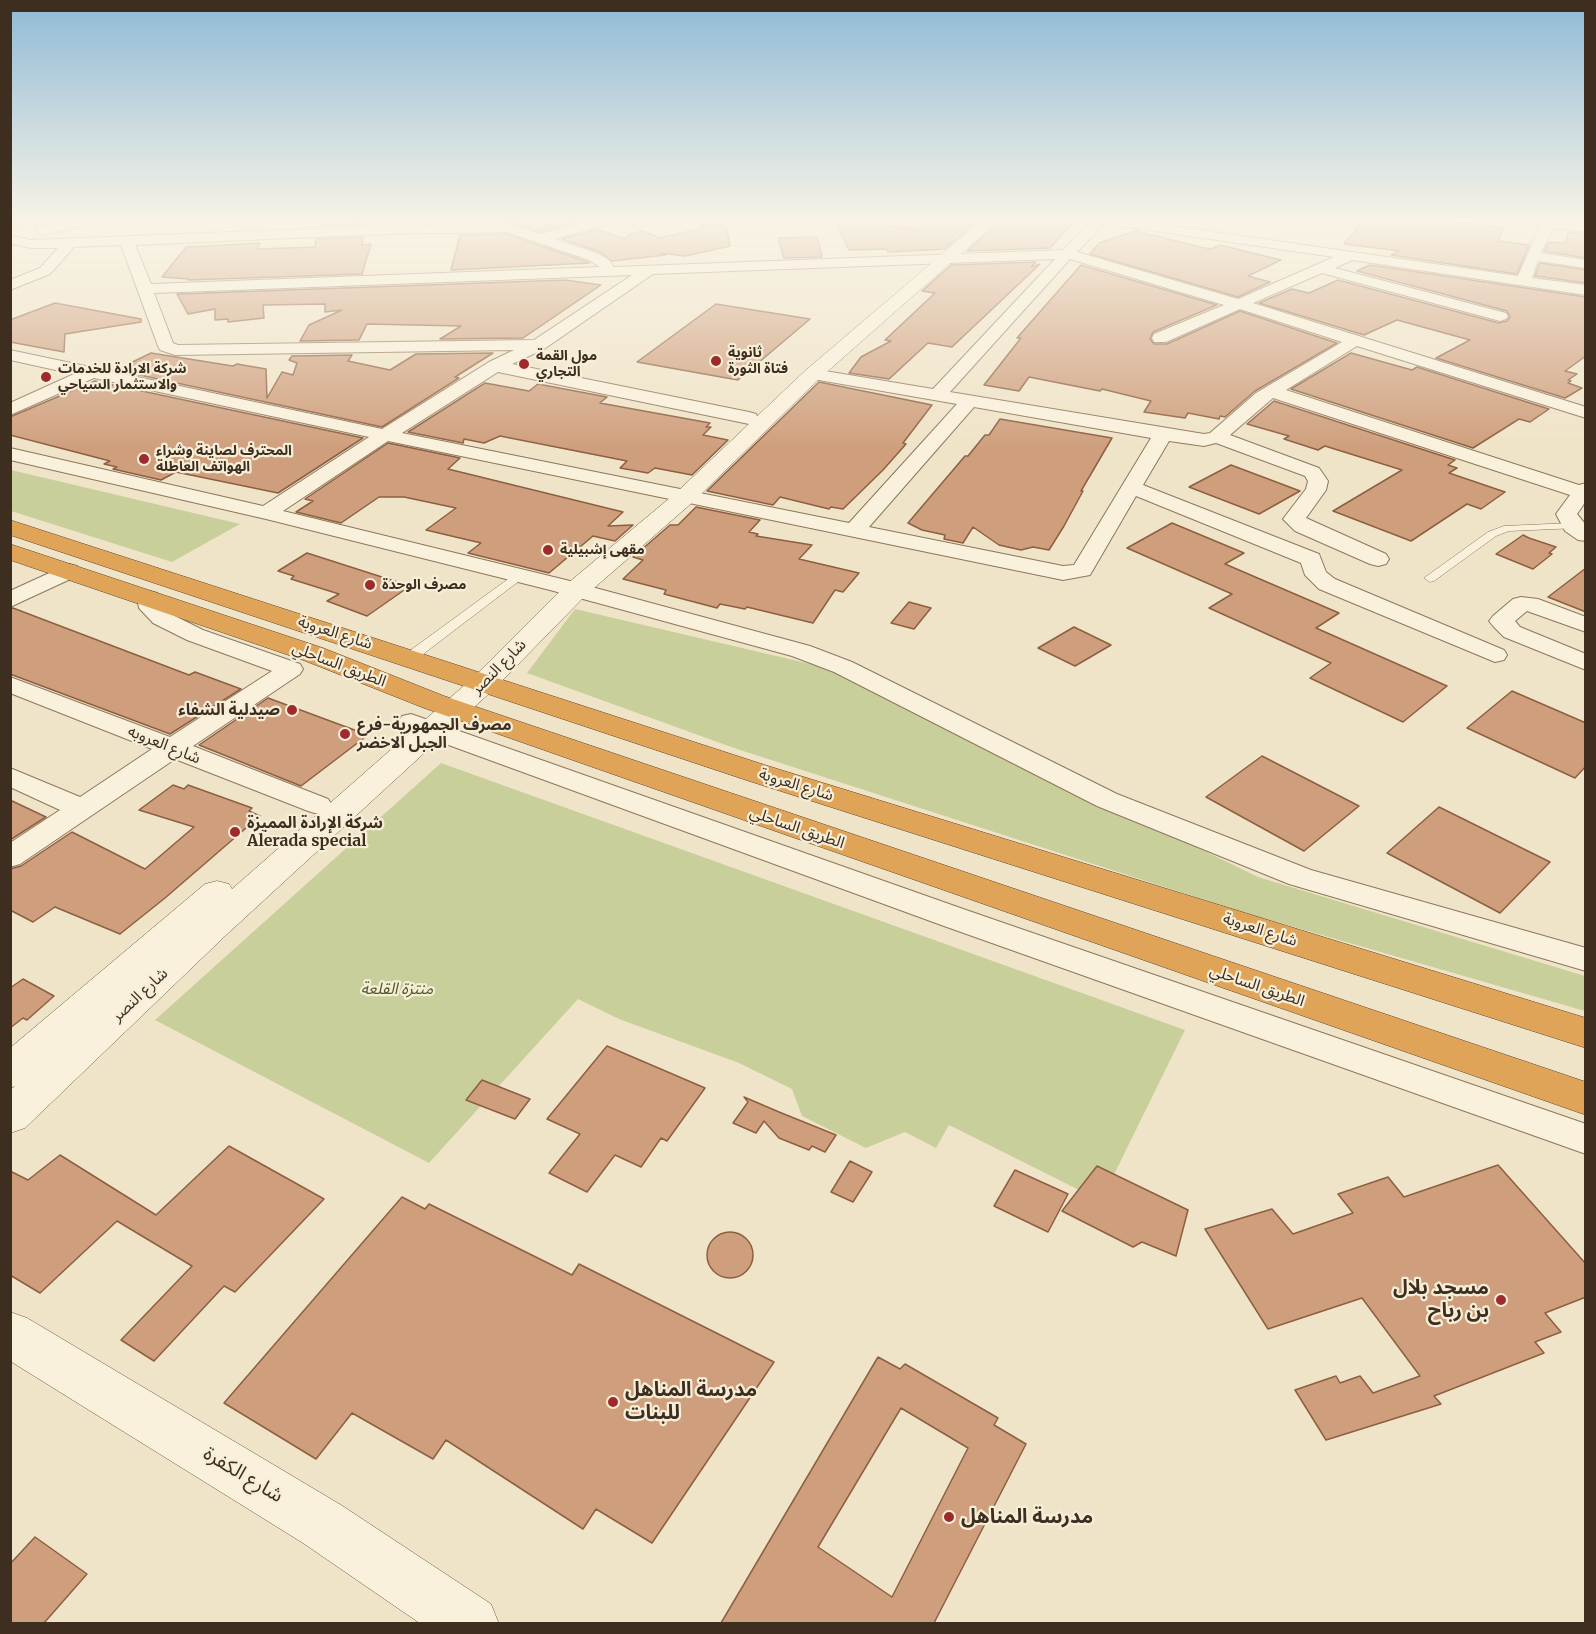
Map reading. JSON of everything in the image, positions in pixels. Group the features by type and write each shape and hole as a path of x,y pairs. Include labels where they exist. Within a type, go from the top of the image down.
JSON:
{"highway":[{"name":"شارع العروبة","path":"10,527 757,773 1586,1033"},
{"name":"الطريق الساحلي","path":"10,551 313,654 433,716 1586,1099"}],"street":[{"path":"147,297 166,346 175,350 538,345"},
{"path":"266,513 495,366 538,345 609,297"},
{"name":"شارع النصر","path":"676,494 749,418 893,297"},
{"name":"شارع النصر","path":"10,1116 474,679 567,587 813,374 897,297"},
{"path":"938,395 1027,297"},
{"path":"1216,297 1586,412"},
{"path":"1160,338 1254,297"},
{"path":"1430,297 1500,316"},
{"path":"813,374 1204,440 1217,437 1271,391 1356,340"},
{"path":"10,355 853,532 1070,573 1082,570 1163,434"},
{"path":"495,366 749,418"},
{"path":"10,410 93,372"},
{"path":"1271,391 1584,491 1566,514 1580,531"},
{"path":"853,532 970,401"},
{"path":"1217,437 1312,472 1317,481 1316,490 1294,519 1303,526 1378,559"},
{"path":"10,454 266,513 519,575 801,651 843,667 1107,800 1300,877 1586,960"},
{"path":"1131,487 1311,559 1316,575 1326,584 1495,655"},
{"path":"10,600 69,571"},
{"path":"10,857 291,669 195,635 161,618 151,608 149,598"},
{"path":"1586,625 1530,604 1521,604 1501,621 1512,632 1586,663"},
{"name":"شارع العروبه","path":"11,685 318,805"},
{"name":"شارع النصر","path":"10,1072 318,805 433,716"},
{"path":"433,716 955,918 1586,1139"},
{"path":"10,776 82,809"},
{"name":"شارع الكفرة","path":"10,1334 322,1524 471,1623"}],"lane":[{"path":"1430,578 1492,534 1508,528 1580,531"},
{"path":"409,658 519,575"}],"green space":[{"path":"11,470 240,524 172,562 11,511"},
{"path":"575,609 832,669 1258,877 1585,976 1585,1011 1242,912 734,748 527,673"},
{"name":"منتزة القلعة","path":"441,763 1185,1030 1101,1201 949,1125 936,1148 905,1132 866,1148 802,1116 792,1089 739,1063 619,1019 578,999 429,1163 155,1020"}],"building":[{"path":"179,297 583,297 523,338 440,339 461,326 367,324 359,340 300,341 309,325 342,310 325,312 325,304 263,305 264,318 228,322 228,319 215,320 215,309 188,314"},
{"path":"930,297 1005,297 952,347 928,343 889,379 849,373 861,357 891,341 885,340"},
{"path":"1053,297 1191,297 1217,305 1153,332 1150,339 1154,344 1167,344 1240,311 1337,343 1255,391 1225,417 1220,416 1219,419 1188,413 1185,418 1144,412 1151,401 1102,389 1100,391 1029,377 1019,391 984,385 1021,338 1017,338"},
{"path":"1273,297 1403,297 1499,323 1507,321 1510,317 1507,311 1455,297 1586,297 1586,356 1565,371 1577,374 1568,380 1571,381 1568,383 1582,388 1565,398 1436,358 1470,340 1397,320 1364,335 1259,303"},
{"path":"55,303 141,319 141,322 65,334 64,352 10,342 10,320"},
{"path":"716,304 810,319 738,380 637,362"},
{"path":"151,353 266,369 267,398 282,372 293,375 297,363 289,360 292,356 352,355 348,361 390,370 416,354 493,353 455,377 459,378 382,427 116,370"},
{"path":"1351,353 1412,370 1417,367 1549,409 1530,422 1519,419 1473,448 1291,389"},
{"path":"95,381 363,438 278,493 176,472 161,480 113,469 117,467 104,464 110,461 10,435 10,417"},
{"path":"819,382 932,405 903,443 906,444 843,509 831,507 829,509 780,497 773,505 707,491"},
{"path":"485,383 529,391 538,384 607,397 600,403 710,423 706,427 711,427 703,435 728,440 692,475 655,468 648,473 620,468 627,461 500,436 484,443 464,439 463,443 408,432"},
{"path":"1274,401 1455,460 1448,465 1457,468 1449,473 1505,492 1481,509 1467,504 1411,541 1333,511 1402,470 1325,446 1318,450 1284,439 1289,436 1247,424"},
{"path":"1000,419 1112,438 1049,550 1033,547 1021,550 999,545 973,527 963,543 944,539 945,535 922,530 908,523 965,456 968,456 985,435 989,435"},
{"path":"388,443 460,458 448,469 623,512 608,526 633,525 615,541 593,536 549,573 468,553 481,543 426,530 456,508 404,497 379,497 341,523 296,512 313,501 305,499"},
{"path":"1231,465 1300,491 1259,514 1189,487"},
{"path":"696,507 760,520 749,532 758,534 756,536 812,545 799,559 859,573 843,592 835,590 813,623 747,607 745,609 720,604 717,608 664,594 666,590 623,579 643,560 633,557 670,525 678,525"},
{"path":"1172,523 1244,553 1225,564 1339,613 1316,628 1447,686 1403,722 1310,678 1331,663 1209,608 1232,594 1127,548"},
{"path":"1523,535 1556,547 1549,553 1552,554 1533,569 1496,554"},
{"name":"مصرف الوحدة","path":"307,553 410,586 367,616 327,601 339,594 291,579 294,576 278,571"},
{"path":"1586,568 1586,612 1548,597"},
{"path":"909,602 931,608 914,629 891,623"},
{"path":"13,608 189,675 195,672 241,689 170,734 10,674 10,609"},
{"path":"1074,627 1111,645 1075,666 1038,648"},
{"path":"1512,691 1586,723 1586,766 1575,778 1467,728"},
{"path":"268,698 368,735 301,786 199,745"},
{"path":"1262,756 1359,806 1304,851 1206,797"},
{"path":"173,785 184,789 188,785 252,808 249,811 260,816 120,934 55,907 33,922 10,910 10,869 21,866 72,832 145,869 194,827 139,810"},
{"path":"10,800 46,817 10,840"},
{"path":"1439,807 1550,862 1500,913 1387,853"},
{"path":"23,979 54,996 27,1020 23,1018 10,1028 10,988"},
{"path":"607,1046 705,1088 667,1141 661,1138 641,1167 615,1155 587,1192 549,1173 580,1134 547,1119"},
{"path":"482,1080 530,1099 515,1119 466,1100"},
{"path":"744,1097 836,1135 825,1152 812,1146 809,1150 779,1138 764,1121 756,1133 733,1123 748,1102"},
{"path":"229,1146 324,1199 235,1292 224,1286 154,1361 121,1340 192,1266 117,1221 40,1293 10,1275 10,1171 28,1180 60,1155 156,1215"},
{"path":"850,1161 872,1172 853,1202 831,1192"},
{"path":"1498,1165 1586,1264 1586,1297 1545,1313 1561,1332 1535,1342 1544,1353 1434,1396 1441,1404 1326,1440 1295,1390 1336,1376 1340,1383 1360,1376 1373,1393 1420,1376 1362,1298 1268,1329 1205,1229 1272,1209 1293,1234 1353,1213 1338,1194 1388,1177 1404,1197"},
{"path":"1097,1166 1188,1210 1176,1256 1142,1242 1133,1247 1062,1211"},
{"path":"1015,1170 1068,1194 1048,1232 994,1206"},
{"path":"402,1197 425,1209 429,1204 572,1275 579,1264 774,1362 652,1543 596,1509 583,1529 446,1440 433,1459 352,1413 316,1459 224,1403"},
{"path":"730,1232 746,1239 753,1255 746,1271 730,1278 714,1271 707,1255 714,1239"},
{"path":"878,1357 900,1369 905,1364 998,1418 994,1425 1026,1444 934,1623 721,1623","holes":["901,1408 968,1448 892,1597 818,1547"]},
{"path":"35,1537 87,1574 44,1623 10,1623 10,1564"}],"place":[{"name":"ثانوية فتاة الثورة","path":"716,361"},
{"name":"مول القمة التجاري","path":"524,364"},
{"name":"شركة الارادة للخدمات والاستثمار السياحي","path":"46,377"},
{"name":"المحترف لصاينة وشراء الهواتف العاطلة","path":"144,459"},
{"name":"مقهى إشبيلية","path":"548,550"},
{"name":"مصرف الوحدة","path":"370,585"},
{"name":"صيدلية الشفاء","path":"292,710"},
{"name":"مصرف الجمهورية-فرع الجبل الاخضر","path":"345,734"},
{"name":"شركة الإرادة المميزة Alerada special","path":"235,832"},
{"name":"مسجد بلال بن رباح","path":"1501,1300"},
{"name":"مدرسة المناهل للبنات","path":"613,1402"},
{"name":"مدرسة المناهل","path":"949,1517"}]}
